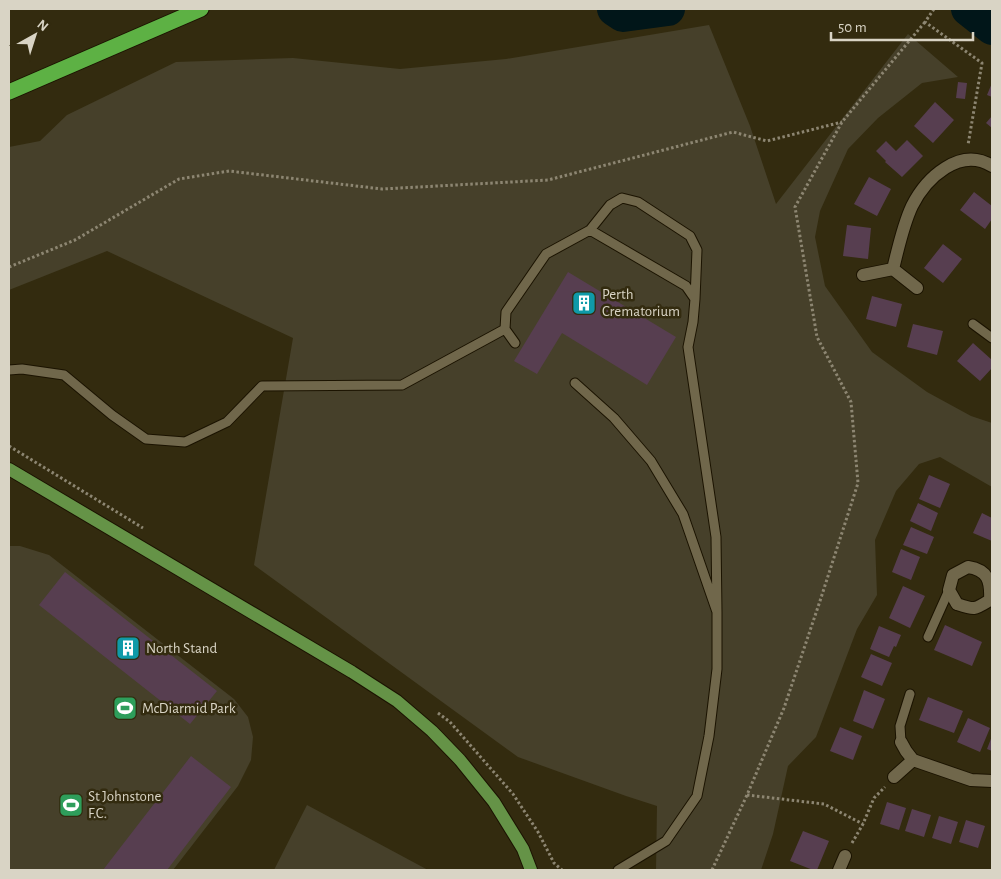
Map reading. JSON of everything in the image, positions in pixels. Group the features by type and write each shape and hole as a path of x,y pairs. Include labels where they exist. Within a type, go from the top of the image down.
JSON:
{"highway":[{"path":"9,92 201,9"}],"main road":[{"path":"9,469 352,672 397,701 432,731 460,760 494,802 523,849 531,870"}],"street":[{"path":"893,270 912,206 931,179 943,169 966,160 984,161 992,166"},
{"path":"862,275 893,270 917,288"},
{"path":"968,567 978,568 983,572 991,586 991,600 978,608 972,609 957,604 949,590 954,575 968,567"},
{"path":"902,742 913,760 972,780 992,781"},
{"path":"894,777 913,760"},
{"path":"839,870 845,856"}],"lane":[{"path":"515,343 506,329 506,312 546,254 590,230 610,205 622,198 638,202 690,236 697,250 696,298 688,347 716,537 718,669 709,736 697,796 666,841 618,870"},
{"path":"590,230 686,286 696,298"},
{"path":"973,324 992,338"},
{"path":"9,370 22,369 64,375 112,415 146,439 185,442 227,422 262,386 402,385 506,329"},
{"path":"575,383 614,418 651,460 683,514 717,612"},
{"path":"928,638 949,590"},
{"path":"902,742 900,726 910,694"}],"path":[{"path":"712,870 747,795 784,708 858,483 851,402 817,337 795,207 842,122 934,9"},
{"path":"925,22 982,63 966,160"},
{"path":"9,267 75,240 179,179 229,171 382,189 548,180 733,132 767,141 842,122"},
{"path":"845,856 863,824 874,798 894,777"},
{"path":"747,795 824,804 863,824"}],"shaded area":[{"path":"709,25 750,126 776,204 908,34 958,77 922,83 878,118 848,149 820,211 815,237 825,286 872,352 927,392 971,416 992,423 992,487 940,457 919,464 896,491 875,540 877,595 857,629 816,737 788,766 773,834 761,870 656,870 657,806 518,757 254,565 293,338 107,251 9,290 9,147 40,141 67,115 176,62 293,58 400,69 506,59"},
{"name":"McDiarmid Park","path":"9,546 20,546 49,555 234,699 248,717 253,737 251,760 238,786 173,870 9,870"},
{"path":"307,805 428,870 274,870"}],"building":[{"path":"958,82 967,83 965,99 956,98"},
{"path":"992,83 992,97 987,95"},
{"path":"935,102 954,120 933,143 914,126"},
{"path":"992,116 992,128 986,123"},
{"path":"907,140 923,156 902,177 876,151 886,141 896,151"},
{"path":"869,177 891,189 877,216 854,204"},
{"path":"974,192 992,206 992,219 985,229 960,210"},
{"path":"847,225 871,228 868,259 843,256"},
{"path":"943,244 962,259 943,283 924,268"},
{"name":"Perth Crematorium","path":"568,272 676,337 647,385 562,333 537,374 514,361"},
{"path":"872,296 902,304 896,327 866,319"},
{"path":"913,324 943,331 937,355 907,347"},
{"path":"973,343 992,360 992,368 980,381 957,361"},
{"path":"929,475 950,484 940,508 919,499"},
{"path":"918,503 938,513 931,531 910,521"},
{"path":"982,513 992,518 992,541 973,533"},
{"path":"911,527 934,537 927,554 903,545"},
{"path":"901,549 920,557 911,580 892,572"},
{"name":"North Stand","path":"65,572 217,691 190,724 39,605"},
{"path":"903,586 925,596 910,628 889,618"},
{"path":"945,625 982,642 972,666 934,650"},
{"path":"879,626 901,635 889,657 870,649"},
{"path":"871,654 892,663 882,686 861,677"},
{"path":"864,690 885,699 873,729 853,721"},
{"path":"928,697 963,711 954,733 919,720"},
{"path":"968,718 990,728 980,752 957,742"},
{"path":"840,727 862,736 853,760 830,751"},
{"path":"992,736 992,751 987,749"},
{"path":"191,756 231,787 167,870 103,870"},
{"path":"887,802 906,808 899,830 880,824"},
{"path":"912,809 931,815 924,837 905,831"},
{"path":"939,816 958,822 951,844 932,838"},
{"path":"966,820 985,826 978,848 959,842"},
{"path":"803,831 829,841 817,870 790,861"}],"waterway":[{"path":"614,9 623,15 668,9"},
{"path":"968,9 992,28"}],"place":[{"name":"Perth Crematorium","path":"584,303"},
{"name":"North Stand","path":"128,648"},
{"name":"McDiarmid Park","path":"125,708"},
{"name":"St Johnstone F.C.","path":"71,805"}]}
